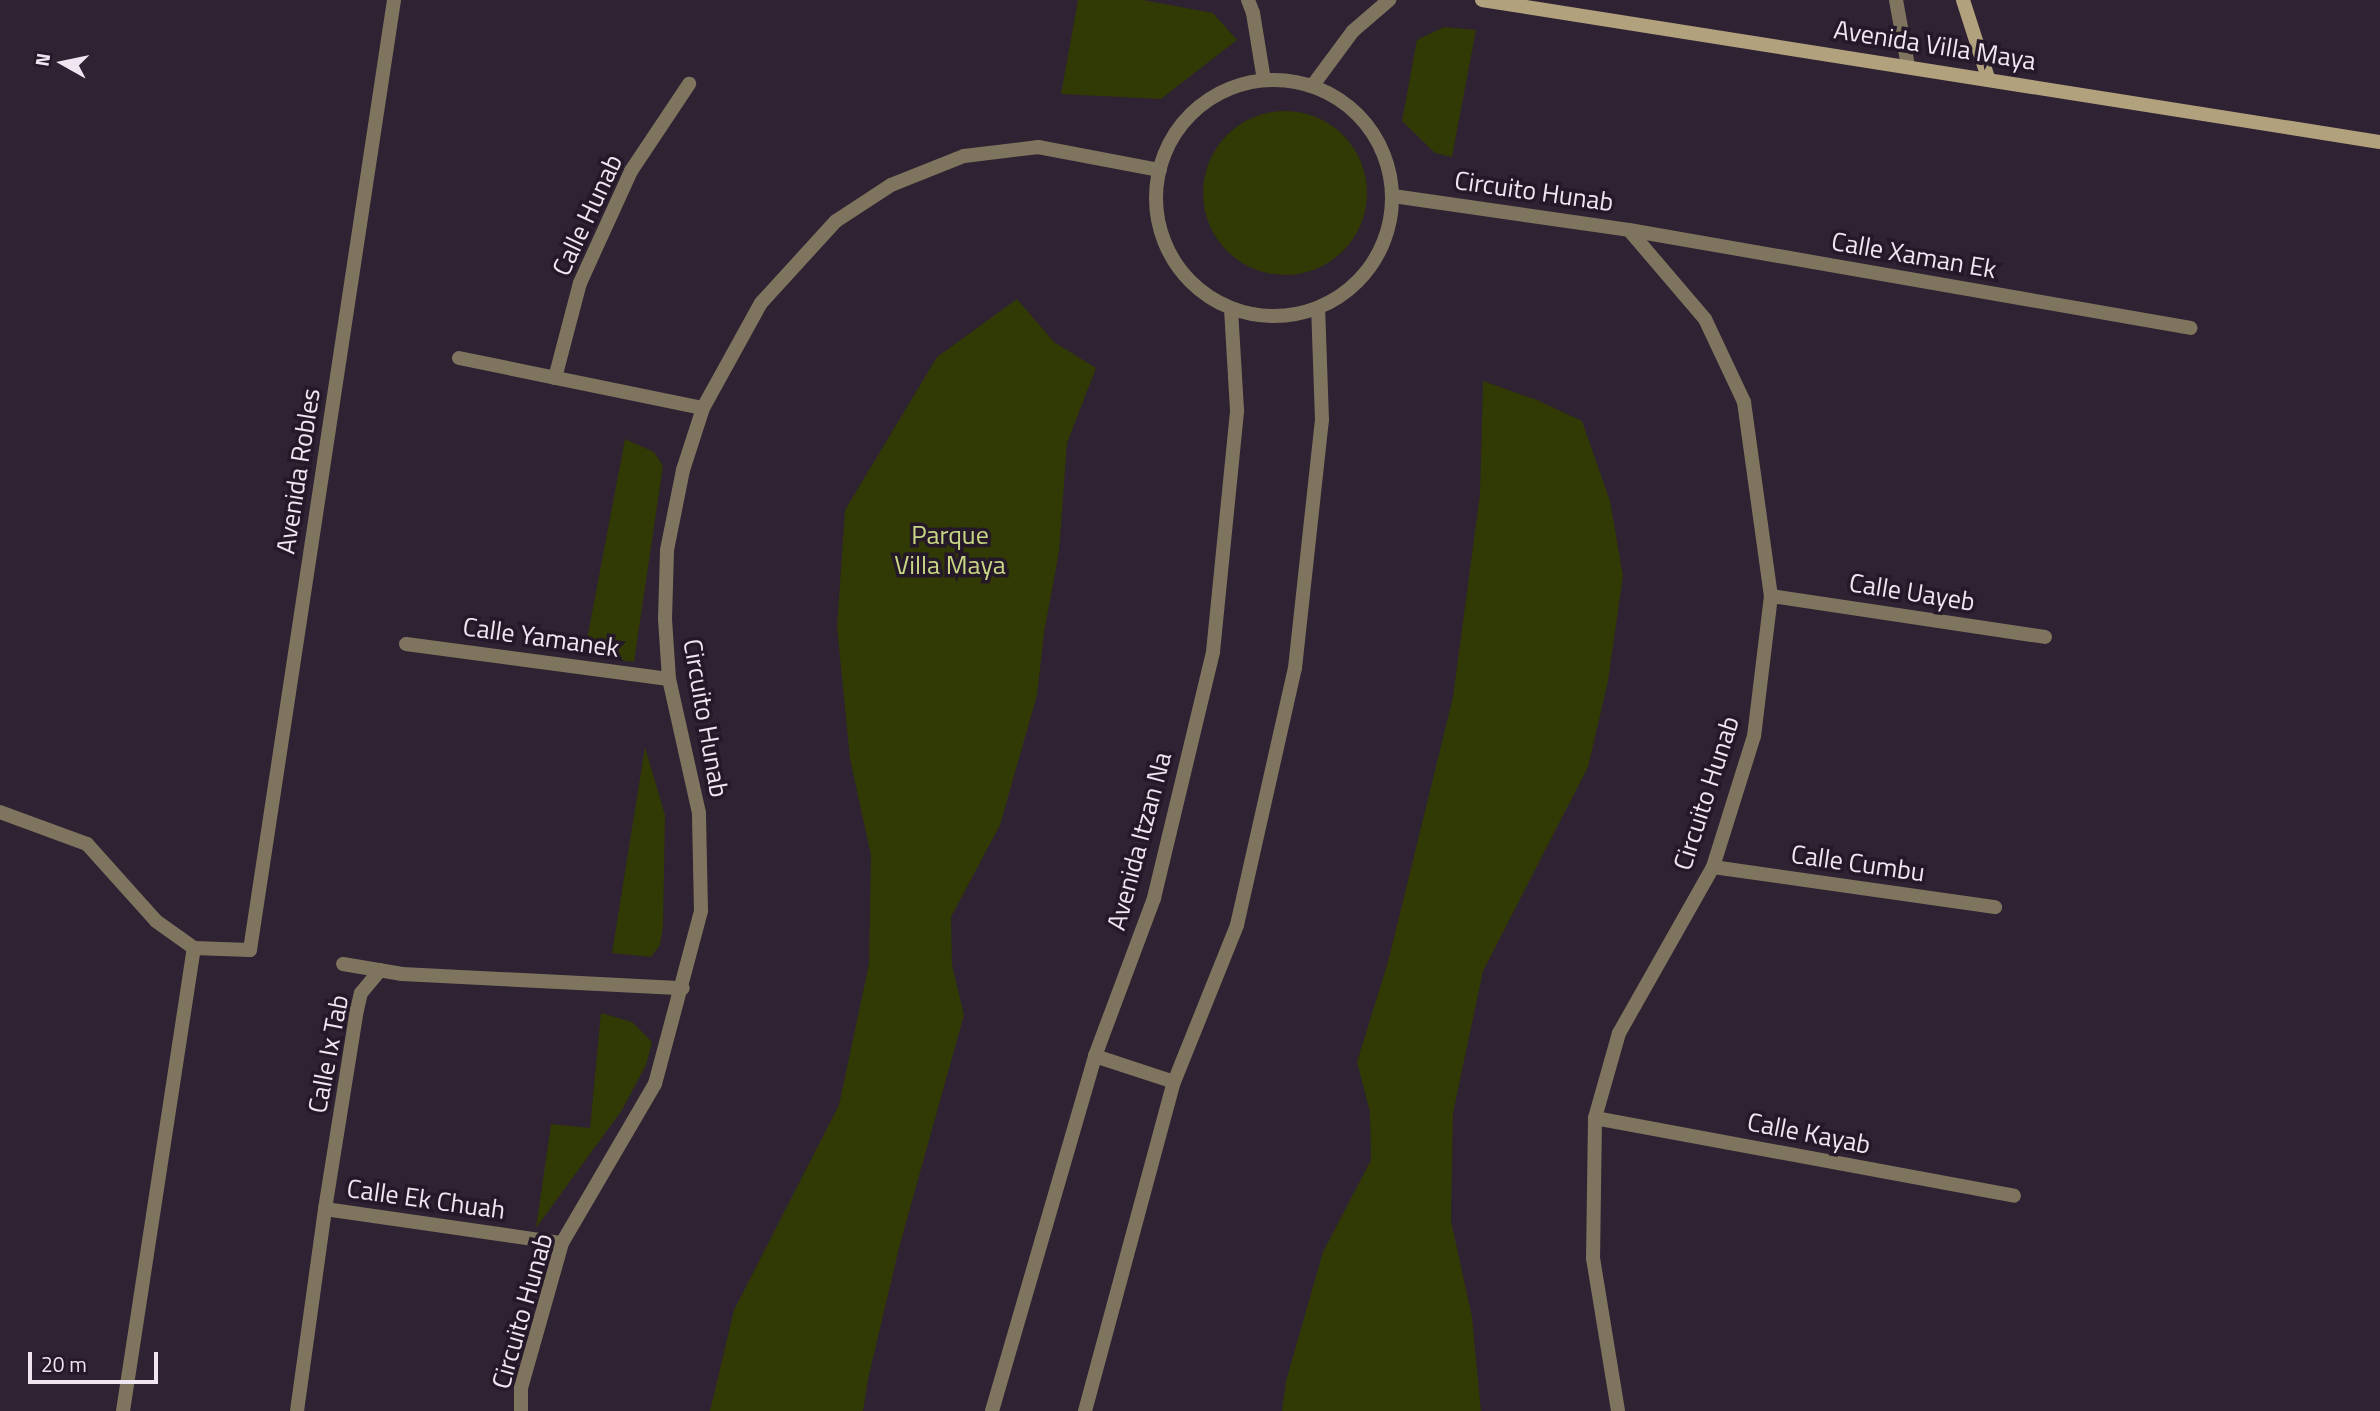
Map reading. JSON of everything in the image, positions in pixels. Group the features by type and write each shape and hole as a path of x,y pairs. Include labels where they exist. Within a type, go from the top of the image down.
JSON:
{"main road":[{"name":"Avenida Villa Maya","path":"1482,0 2380,142"},
{"path":"1963,0 1988,78"}],"street":[{"name":"Avenida Robles","path":"194,948 250,950 394,0"},
{"path":"1248,0 1253,13 1264,80"},
{"path":"1312,85 1353,31 1389,0"},
{"path":"1896,0 1908,66"},
{"path":"1264,80 1312,85 1345,102 1370,128 1387,160 1392,196 1388,231 1373,264 1349,290 1318,308 1290,316 1270,316 1231,308 1202,292 1173,257 1163,237 1156,204 1160,170 1174,136 1197,108 1228,89 1264,80"},
{"name":"Calle Hunab","path":"555,377 580,283 631,171 689,83"},
{"name":"Circuito Hunab","path":"521,1411 521,1388 562,1243 655,1084 701,911 699,813 669,679 664,619 667,550 683,470 703,408 761,303 836,221 891,185 964,156 1038,148 1160,170"},
{"name":"Circuito Hunab","path":"1392,196 1629,230 1705,319 1744,402 1771,596 1754,736 1713,867 1619,1033 1595,1118 1593,1258 1618,1411"},
{"name":"Calle Xaman Ek","path":"1629,230 2191,328"},
{"name":"Avenida Itzan Na","path":"992,1411 1095,1056 1154,898 1213,652 1237,410 1231,308"},
{"path":"1085,1411 1174,1082 1237,925 1296,668 1322,420 1318,308"},
{"path":"459,358 703,408"},
{"name":"Calle Uayeb","path":"1771,596 2045,637"},
{"name":"Calle Yamanek","path":"406,644 669,679"},
{"path":"0,812 87,844 156,921 194,948 123,1411"},
{"name":"Calle Cumbu","path":"1713,867 1995,907"},
{"path":"343,964 380,970"},
{"name":"Calle Ix Tab","path":"297,1411 324,1209 357,1010 361,993 380,970 682,988"},
{"path":"1095,1056 1174,1082"},
{"name":"Calle Kayab","path":"1595,1118 2014,1196"},
{"name":"Calle Ek Chuah","path":"324,1209 562,1243"}],"green space":[{"path":"1078,0 1143,0 1213,13 1237,40 1161,99 1061,94"},
{"path":"1444,27 1476,30 1452,157 1435,153 1402,121 1417,40"},
{"path":"1285,111 1316,117 1343,135 1361,162 1367,193 1361,224 1343,251 1316,269 1285,275 1254,269 1227,251 1209,224 1203,193 1209,162 1227,135 1254,117"},
{"name":"Parque Villa Maya","path":"1017,299 1054,342 1096,368 1067,443 1059,552 1044,633 1037,695 1000,825 951,917 952,965 964,1015 900,1244 863,1411 710,1411 734,1310 839,1105 869,964 871,855 850,759 837,627 845,510 937,357"},
{"path":"1483,381 1537,400 1582,421 1610,501 1623,576 1608,681 1588,767 1483,971 1453,1113 1451,1221 1472,1317 1481,1411 1282,1411 1286,1381 1323,1252 1371,1160 1370,1112 1357,1062 1388,962 1453,697 1480,494"},
{"path":"625,439 654,452 663,466 634,662 584,655"},
{"path":"645,747 665,815 663,927 660,945 651,957 612,953"},
{"path":"601,1013 632,1022 652,1042 646,1065 622,1110 536,1228 551,1124 590,1128"}]}
